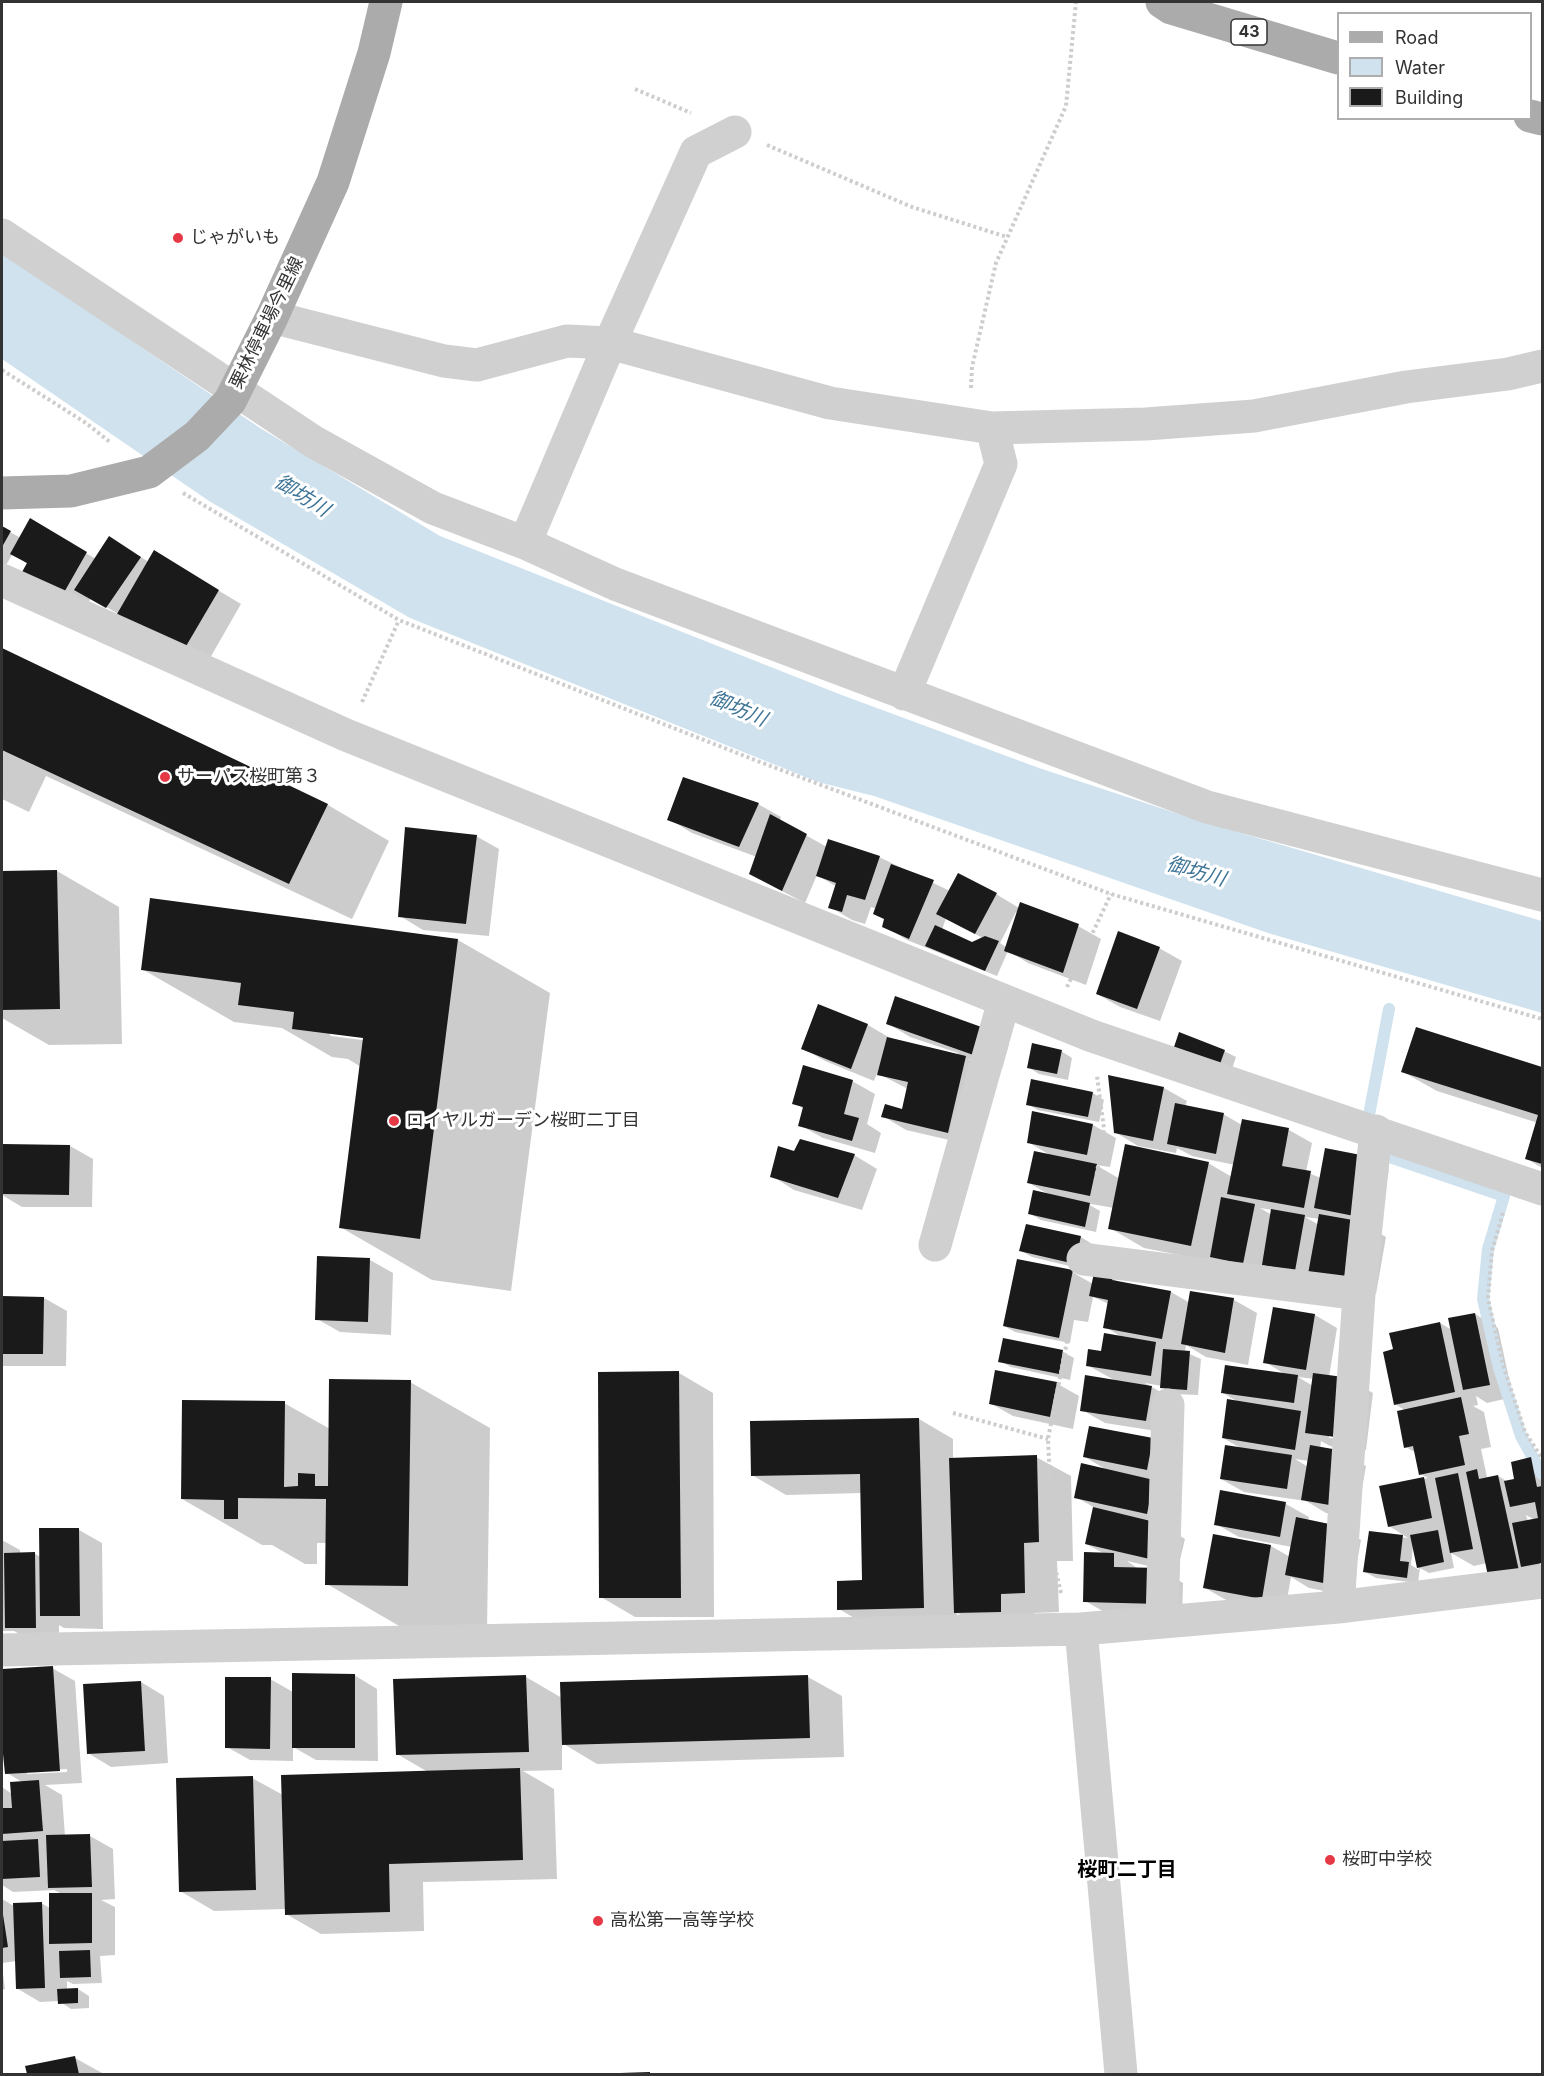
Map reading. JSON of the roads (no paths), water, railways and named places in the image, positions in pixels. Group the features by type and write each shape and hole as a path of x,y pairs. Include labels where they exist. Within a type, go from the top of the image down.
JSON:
{"main road":[{"name":"栗林停車場今里線","path":"2,493 71,491 155,467 197,436 232,395 272,317 333,182 374,53 386,2"},
{"name":"43","path":"1162,2 1170,8 1337,58"}],"street":[{"path":"525,543 610,343 696,152 735,132"},
{"path":"2,235 232,395 433,508 525,543 615,584 1207,807 1542,895"},
{"path":"272,317 444,361 477,365 567,341 610,343 830,403 980,426 1146,424 1254,416 1406,387 1508,374 1542,366"},
{"path":"904,694 1001,464 980,426"},
{"path":"2,579 346,735 1051,1020 1528,1185"},
{"path":"934,1245 1004,1000"},
{"path":"1338,1607 1359,1294 1376,1131"},
{"path":"1083,1259 1359,1294"},
{"path":"1162,1621 1168,1405"},
{"path":"2,1650 1075,1629 1338,1607 1542,1582"},
{"path":"1075,1629 1121,2074"}],"water":[{"name":"御坊川","path":"2,252 260,428 440,536 839,694 1039,768 1200,821 1542,921 1542,1013 1268,933 874,796 818,782 410,618 209,501 2,359"}],"waterway":[{"path":"1369,1115 1389,1009"},
{"path":"1381,1154 1504,1196 1488,1249 1483,1299 1499,1368 1521,1436 1542,1474"}],"place":[{"name":"じゃがいも","path":"178,238"},
{"name":"サーパス桜町第３","path":"165,777"},
{"name":"ロイヤルガーデン桜町二丁目","path":"394,1121"},
{"name":"桜町中学校","path":"1330,1860"},
{"name":"高松第一高等学校","path":"598,1921"}],"district":[{"name":"桜町二丁目","path":"1127,1870"}]}
